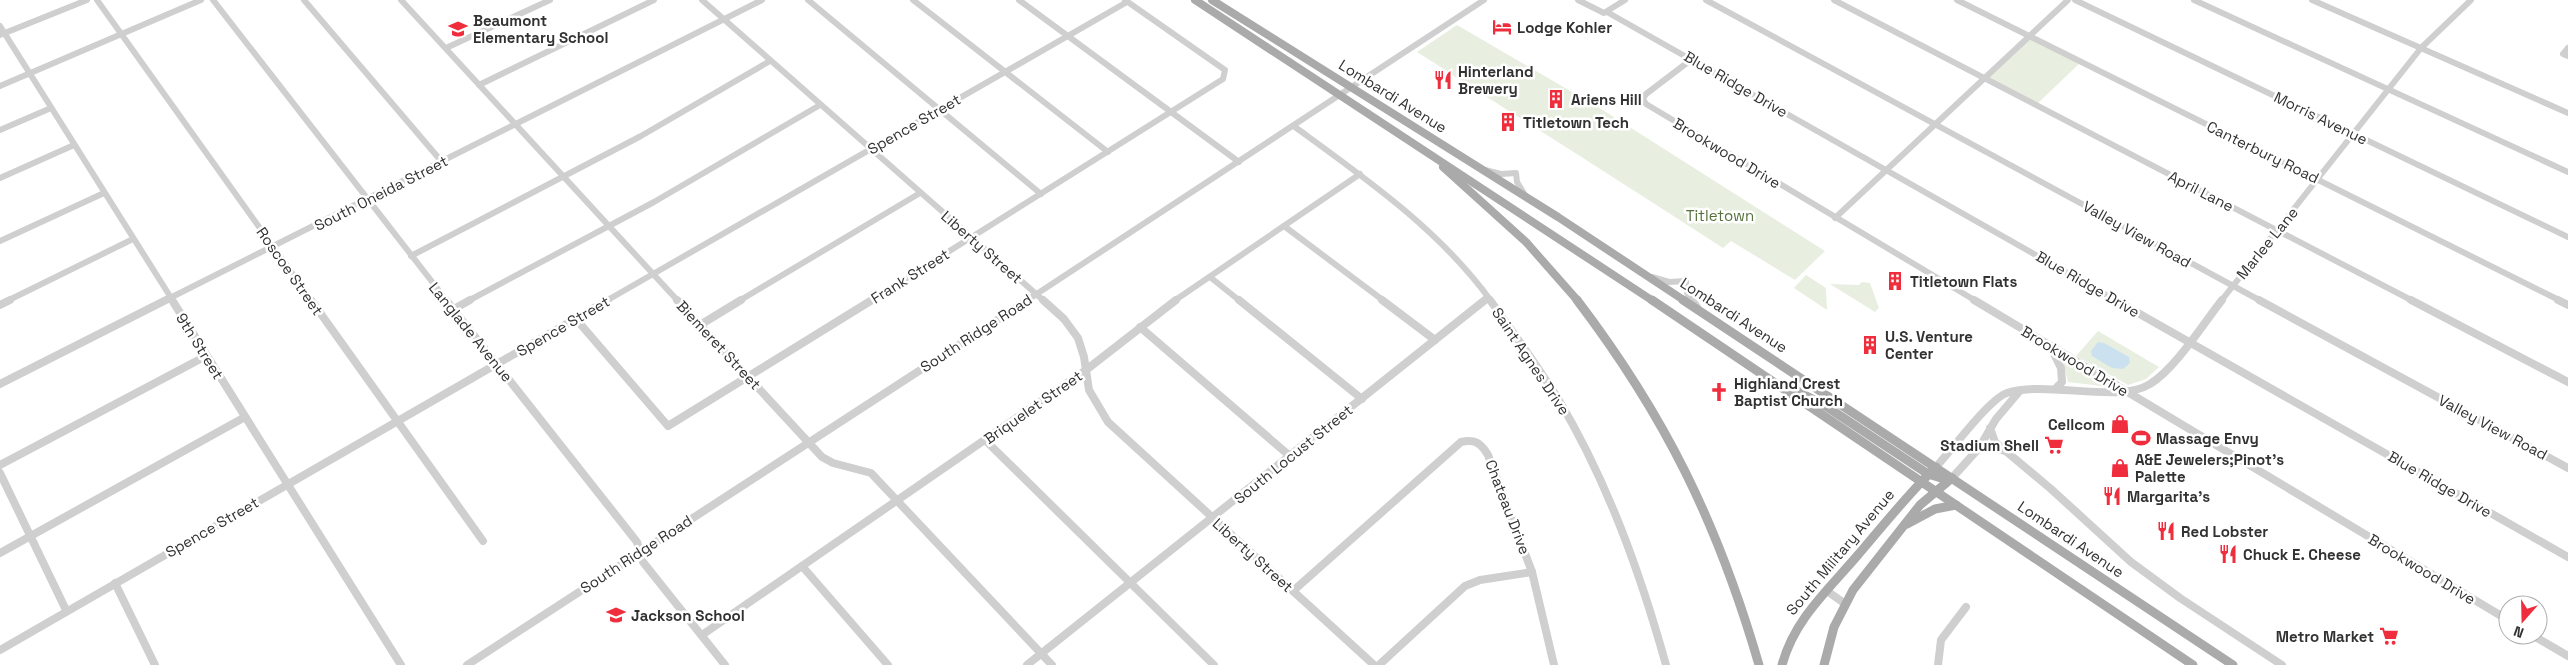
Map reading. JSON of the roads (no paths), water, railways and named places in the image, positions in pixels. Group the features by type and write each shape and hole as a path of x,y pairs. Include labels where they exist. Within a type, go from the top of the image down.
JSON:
{"main road":[{"name":"Lombardi Avenue","path":"1195,0 1433,155 1765,377 1822,404 1925,478"},
{"name":"Lombardi Avenue","path":"1212,0 1525,196 2233,665"},
{"path":"1433,155 1441,165 1493,210 1537,254 1587,314 1648,400 1708,516 1741,605 1759,665"},
{"name":"South Military Avenue","path":"1782,665 1786,647 1794,632 1904,498 1936,467"},
{"path":"1925,478 1952,478"},
{"path":"1925,478 1935,491 2193,665"},
{"name":"South Military Avenue","path":"1824,665 1830,638 1844,603 1862,576 1920,505 1952,478"},
{"path":"1905,525 1935,509 1956,505"}],"street":[{"path":"1,32 86,0"},
{"name":"Roscoe Street","path":"97,0 483,540"},
{"path":"0,86 202,0"},
{"name":"Langlade Avenue","path":"212,0 637,542 643,562 725,665"},
{"path":"304,0 442,162"},
{"name":"Biemeret Street","path":"401,0 807,442 826,460 837,465 859,467 870,473 1052,665"},
{"path":"446,48 550,0"},
{"path":"479,84 654,0"},
{"name":"Liberty Street","path":"702,0 770,62 1064,319 1078,338 1094,402 1108,422 1374,665"},
{"name":"South Oneida Street","path":"0,384 762,0"},
{"path":"808,0 1041,194"},
{"path":"913,0 1108,152"},
{"path":"1019,0 1239,162"},
{"name":"South Ridge Road","path":"467,665 807,442 1295,127 1484,0"},
{"name":"Blue Ridge Drive","path":"1578,0 1600,13 1607,12 1692,59 2568,557"},
{"path":"1607,12 1625,0"},
{"name":"Valley View Road","path":"1706,0 2568,468"},
{"name":"April Lane","path":"1834,0 2568,382"},
{"name":"Canterbury Road","path":"1957,0 2568,305"},
{"path":"1835,218 1888,171 1935,124 2068,0"},
{"name":"Morris Avenue","path":"2075,0 2568,237"},
{"path":"2194,0 2568,172"},
{"path":"2312,0 2568,113"},
{"path":"2328,7 2334,0"},
{"name":"Marlee Lane","path":"1936,467 1996,399 2006,393 2056,388 2124,391 2149,385 2164,373 2421,48 2471,0"},
{"name":"Spence Street","path":"0,650 66,610 498,364 1126,1"},
{"name":"Frank Street","path":"576,319 668,426 1223,79 1226,74 1225,70 1126,1"},
{"name":"9th Street","path":"1,32 30,74 401,665"},
{"path":"2568,48 2563,54 2568,56"},
{"name":"Brookwood Drive","path":"1692,59 1646,94 1643,100 1648,106 2498,614"},
{"path":"411,256 641,136 770,62"},
{"path":"454,309 610,226 683,185 769,132 820,105"},
{"path":"0,130 51,108"},
{"name":"Saint Agnes Drive","path":"1295,127 1360,174 1430,233 1466,269 1521,341 1554,391 1585,445 1620,520 1648,600 1666,665"},
{"path":"0,178 74,145"},
{"path":"1482,169 1501,174 1516,173 1517,183 1525,196"},
{"name":"Briquelet Street","path":"702,635 1086,370 1123,343 1140,327 1360,174"},
{"path":"0,241 104,193"},
{"path":"700,325 920,193"},
{"path":"1284,226 1435,340"},
{"path":"0,304 133,239"},
{"path":"1644,274 1667,282 1686,281 1687,293 1698,309"},
{"path":"1210,277 1362,399"},
{"name":"South Locust Street","path":"1027,665 1291,457 1488,298"},
{"path":"1140,327 1291,457"},
{"path":"2050,346 2058,360 2062,374 2062,382 2056,388"},
{"path":"0,465 206,356"},
{"path":"1952,478 1979,448 1990,428 2018,393"},
{"path":"0,553 245,417"},
{"path":"1990,428 1994,440 2143,572 2282,665"},
{"path":"985,440 1214,665"},
{"name":"Chateau Drive","path":"1293,591 1461,442 1472,440 1482,444 1488,455 1532,572 1554,665"},
{"path":"1979,448 1993,448 2007,452"},
{"path":"0,473 66,610"},
{"path":"802,566 888,665"},
{"path":"1379,665 1465,586 1480,580 1532,572"},
{"path":"115,583 155,665"},
{"path":"1827,591 1844,603"},
{"path":"1938,665 1936,653 1941,638 1966,607"},
{"path":"2548,644 2568,656"}],"water":[{"path":"2098,342 2104,343 2129,357 2130,363 2123,369 2112,368 2092,356 2091,351"}],"place":[{"name":"Lodge Kohler","path":"1502,27"},
{"name":"Beaumont Elementary School","path":"458,29"},
{"name":"Hinterland Brewery","path":"1443,80"},
{"name":"Ariens Hill","path":"1556,99"},
{"name":"Titletown Tech","path":"1508,122"},
{"name":"Titletown Flats","path":"1895,281"},
{"name":"U.S. Venture Center","path":"1870,345"},
{"name":"Highland Crest Baptist Church","path":"1719,392"},
{"name":"Cellcom","path":"2120,424"},
{"name":"Massage Envy","path":"2141,438"},
{"name":"Stadium Shell","path":"2054,445"},
{"name":"A&E Jewelers;Pinot's Palette","path":"2120,468"},
{"name":"Margarita's","path":"2112,496"},
{"name":"Red Lobster","path":"2166,531"},
{"name":"Chuck E. Cheese","path":"2228,554"},
{"name":"Jackson School","path":"616,615"},
{"name":"Metro Market","path":"2389,636"}],"park label":[{"name":"Titletown","path":"1720,215"}]}
